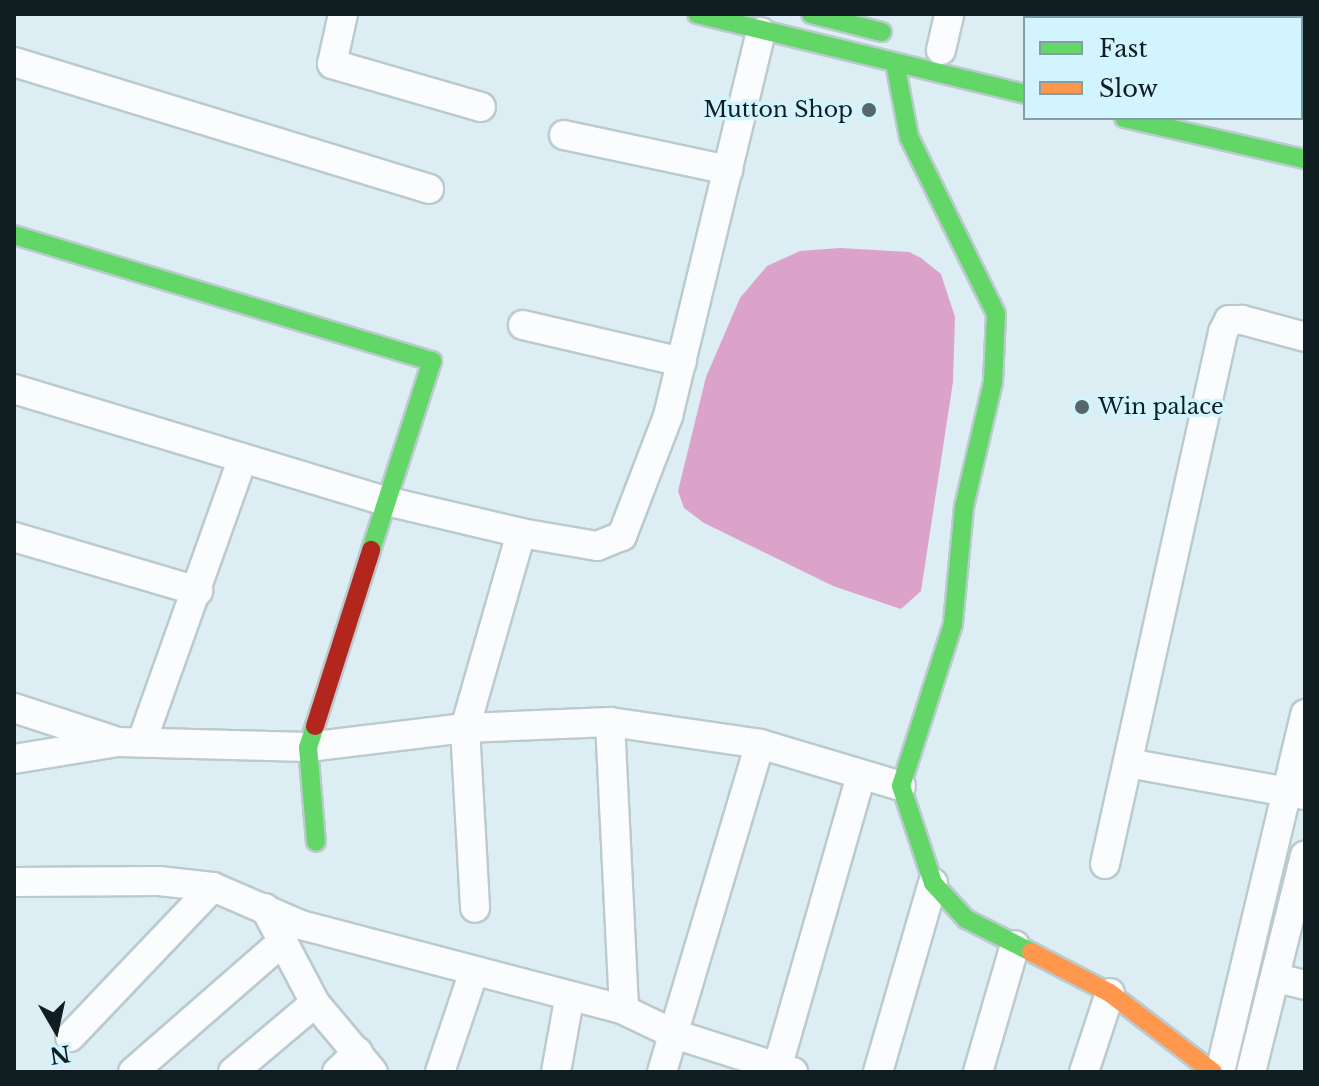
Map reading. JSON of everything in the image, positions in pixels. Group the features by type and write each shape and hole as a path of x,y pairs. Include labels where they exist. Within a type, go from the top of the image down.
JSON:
{"street":[{"path":"343,14 332,64 481,107"},
{"path":"697,14 1023,94"},
{"path":"811,14 929,47 949,14"},
{"path":"14,389 386,501 521,533 597,546 622,536 668,416 761,32"},
{"path":"14,62 429,189"},
{"path":"895,63 909,137 996,314 993,382 964,507 953,624 901,786 933,883 966,919 1110,993 1198,1067"},
{"path":"1133,120 1305,159"},
{"path":"564,135 728,170"},
{"path":"14,235 432,361 308,747 316,842"},
{"path":"1105,864 1223,332 1229,320 1242,320 1305,337"},
{"path":"523,325 682,362"},
{"path":"130,742 198,591 243,458"},
{"path":"475,908 465,728 521,533"},
{"path":"14,537 198,591"},
{"path":"14,708 130,742"},
{"path":"1220,1072 1296,793 1305,714"},
{"path":"14,759 130,742 308,747 465,728 610,722 760,744 901,786"},
{"path":"610,722 624,1010"},
{"path":"662,1072 760,744"},
{"path":"1128,763 1296,793"},
{"path":"14,882 159,881 213,887 301,925 569,1000 624,1010 674,1034 782,1071 861,775"},
{"path":"1251,1072 1277,978 1305,856"},
{"path":"878,1072 933,883"},
{"path":"70,1037 213,887"},
{"path":"265,908 315,1003 366,1062 337,1072"},
{"path":"133,1072 281,943"},
{"path":"978,1072 1015,945"},
{"path":"440,1072 473,974"},
{"path":"1277,978 1305,985"},
{"path":"1084,1072 1110,993"},
{"path":"556,1072 569,1000"},
{"path":"233,1072 315,1003"}],"shaded area":[{"path":"840,248 909,252 921,258 941,274 955,317 953,382 921,591 901,609 833,586 704,523 684,508 678,491 706,377 740,298 767,266 800,251"}],"traffic: fast":[{"path":"697,14 1023,94"},
{"path":"811,14 882,32"},
{"path":"895,63 909,137 996,314 993,382 964,507 953,624 901,786 933,883 966,919 1031,952"},
{"path":"1133,120 1305,159"},
{"path":"14,235 432,361 371,550"},
{"path":"315,726 308,747 316,842"}],"traffic: slow":[{"path":"1031,952 1110,993 1213,1072"}],"traffic: jam":[{"path":"315,726 371,550"}],"place":[{"name":"Mutton Shop","path":"869,110"},
{"name":"Win palace","path":"1082,407"}]}
